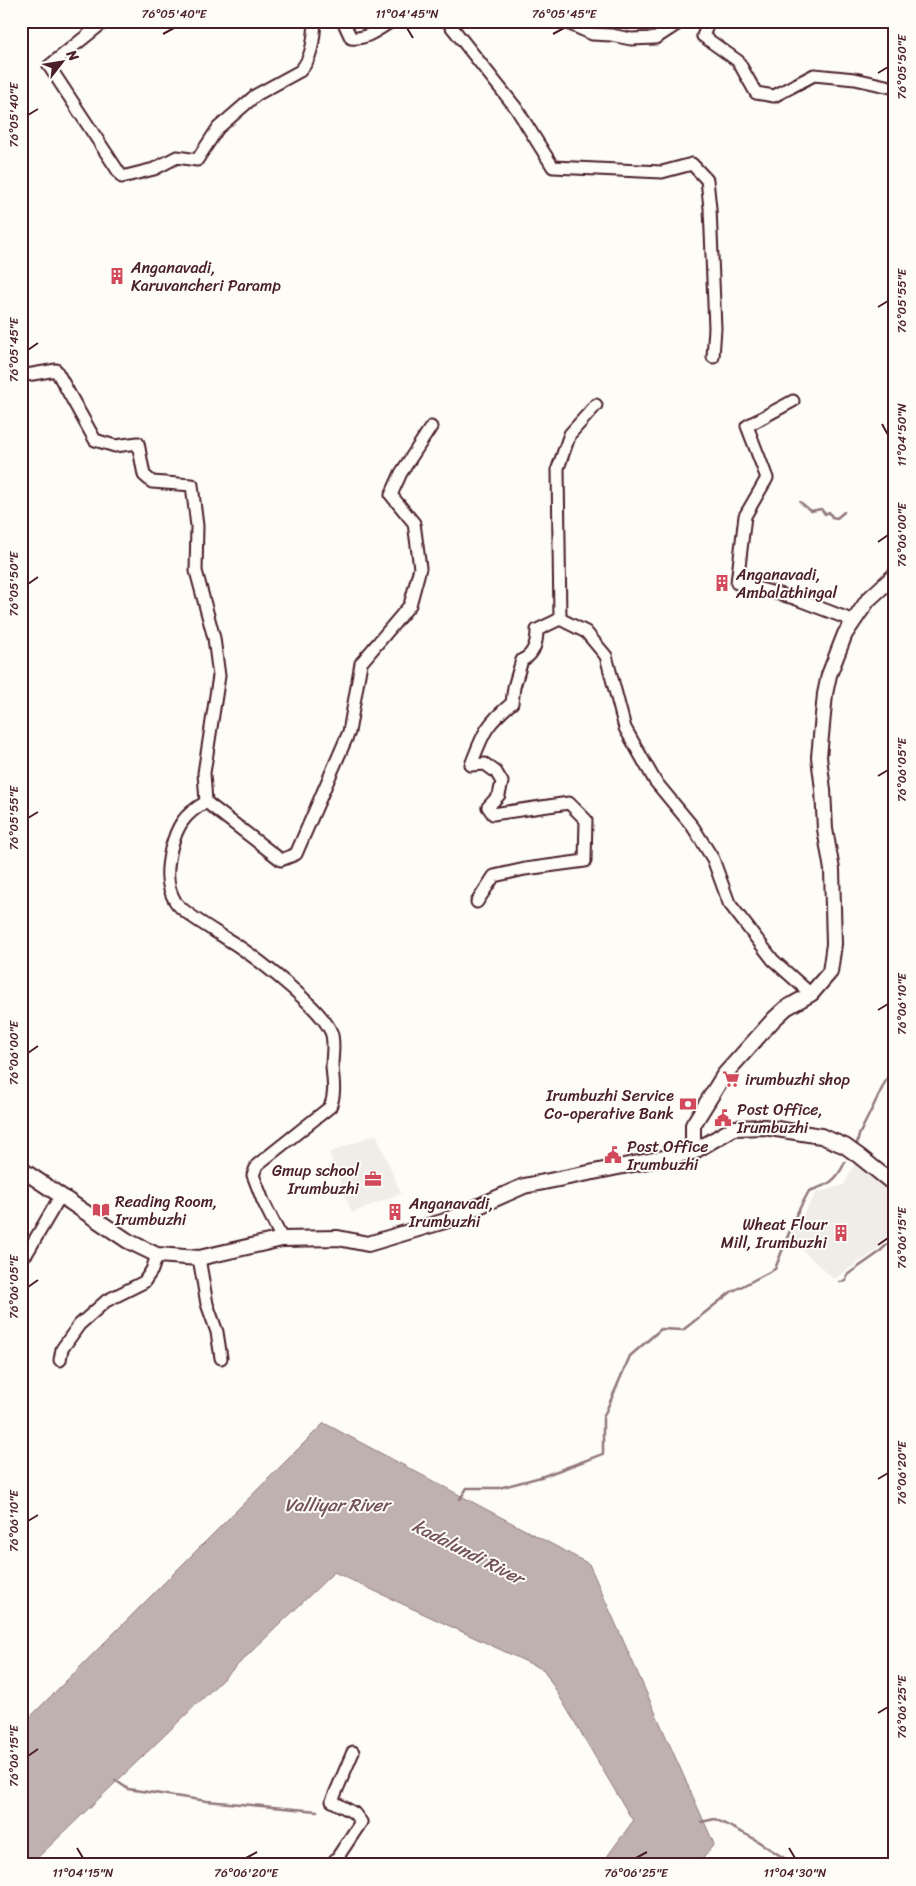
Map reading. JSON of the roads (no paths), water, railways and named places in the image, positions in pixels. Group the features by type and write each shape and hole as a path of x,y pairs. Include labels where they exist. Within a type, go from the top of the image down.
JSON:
{"main road":[{"path":"693,1152 693,1125 724,1075 786,1008 811,994 830,972 834,944 832,870 825,829 820,757 825,694 838,649 845,634 868,600 895,575"},
{"path":"21,1169 128,1241 157,1255 199,1258 282,1239 338,1238 368,1244 445,1221 524,1186 693,1152 734,1128 764,1127 821,1136 844,1146 895,1184"}],"street":[{"path":"105,21 49,66 122,177 154,169 177,157 198,160 218,128 256,95 300,71 308,59 315,21"},
{"path":"343,21 351,38 354,39 365,37 392,21"},
{"path":"447,21 516,108 553,167 662,172 692,164 707,180 710,208 714,319 713,357"},
{"path":"563,21 592,34 611,34 631,39 656,38 682,21"},
{"path":"709,21 703,36 738,62 756,93 774,96 814,76 855,79 895,88"},
{"path":"21,376 56,370 95,440 115,446 138,443 144,475 152,482 192,485 197,526 196,571 214,638 218,676 204,773 206,802 281,860 296,854 349,732 361,663 410,605 420,568 417,537 414,522 391,495 401,473 431,427"},
{"path":"793,400 747,426 767,478 745,516 737,583 794,598 854,621"},
{"path":"560,618 558,468 570,434 596,405"},
{"path":"476,902 494,876 525,869 585,861 586,820 569,803 493,814 488,808 500,795 502,782 496,772 485,764 472,765 485,730 496,717 512,704 514,687 522,660 529,657 537,640 537,630 560,618"},
{"path":"560,618 586,632 606,656 625,728 655,780 693,827 714,859 729,903 773,960 811,994"},
{"path":"206,802 190,812 180,825 175,836 167,867 169,888 176,903 204,924 248,952 316,1011 333,1035 332,1060 335,1097 330,1107 275,1148 257,1165 253,1175 262,1201 282,1239"},
{"path":"21,1258 27,1253 61,1195"},
{"path":"60,1360 62,1349 79,1325 106,1301 144,1282 152,1270 157,1255"},
{"path":"199,1258 207,1304 217,1332 222,1358"},
{"path":"330,1865 361,1822 354,1813 332,1801 353,1752"}],"water":[{"name":"Valliyar River","path":"324,1423 589,1564 714,1844 698,1865 601,1865 633,1821 544,1670 334,1572 30,1865 21,1865 21,1726"}],"waterway":[{"path":"800,502 811,511 821,509 825,514 829,512 832,517 837,518 844,512"},
{"path":"857,1144 859,1135 895,1062"},
{"path":"460,1499 467,1488 499,1488 541,1477 603,1454 603,1418 630,1356 661,1329 683,1330 731,1292 775,1269 796,1215 809,1191 831,1182 845,1162"},
{"path":"840,1282 846,1281 847,1275 877,1254 895,1237"},
{"path":"115,1780 128,1789 207,1801 317,1811"},
{"path":"701,1822 715,1819 751,1837 795,1865"}],"place":[{"name":"Anganavadi, Karuvancheri Paramp","path":"117,276"},
{"name":"Anganavadi, Ambalathingal","path":"722,583"},
{"name":"irumbuzhi shop","path":"731,1079"},
{"name":"Irumbuzhi Service Co-operative Bank","path":"688,1104"},
{"name":"Post Office, Irumbuzhi","path":"723,1118"},
{"name":"Post Office Irumbuzhi","path":"613,1155"},
{"name":"Gmup school Irumbuzhi","path":"373,1179"},
{"name":"Reading Room, Irumbuzhi","path":"101,1210"},
{"name":"Anganavadi, Irumbuzhi","path":"395,1212"},
{"name":"Wheat Flour Mill, Irumbuzhi","path":"841,1233"}],"water label":[{"name":"kadalundi River","path":"468,1552"}]}
